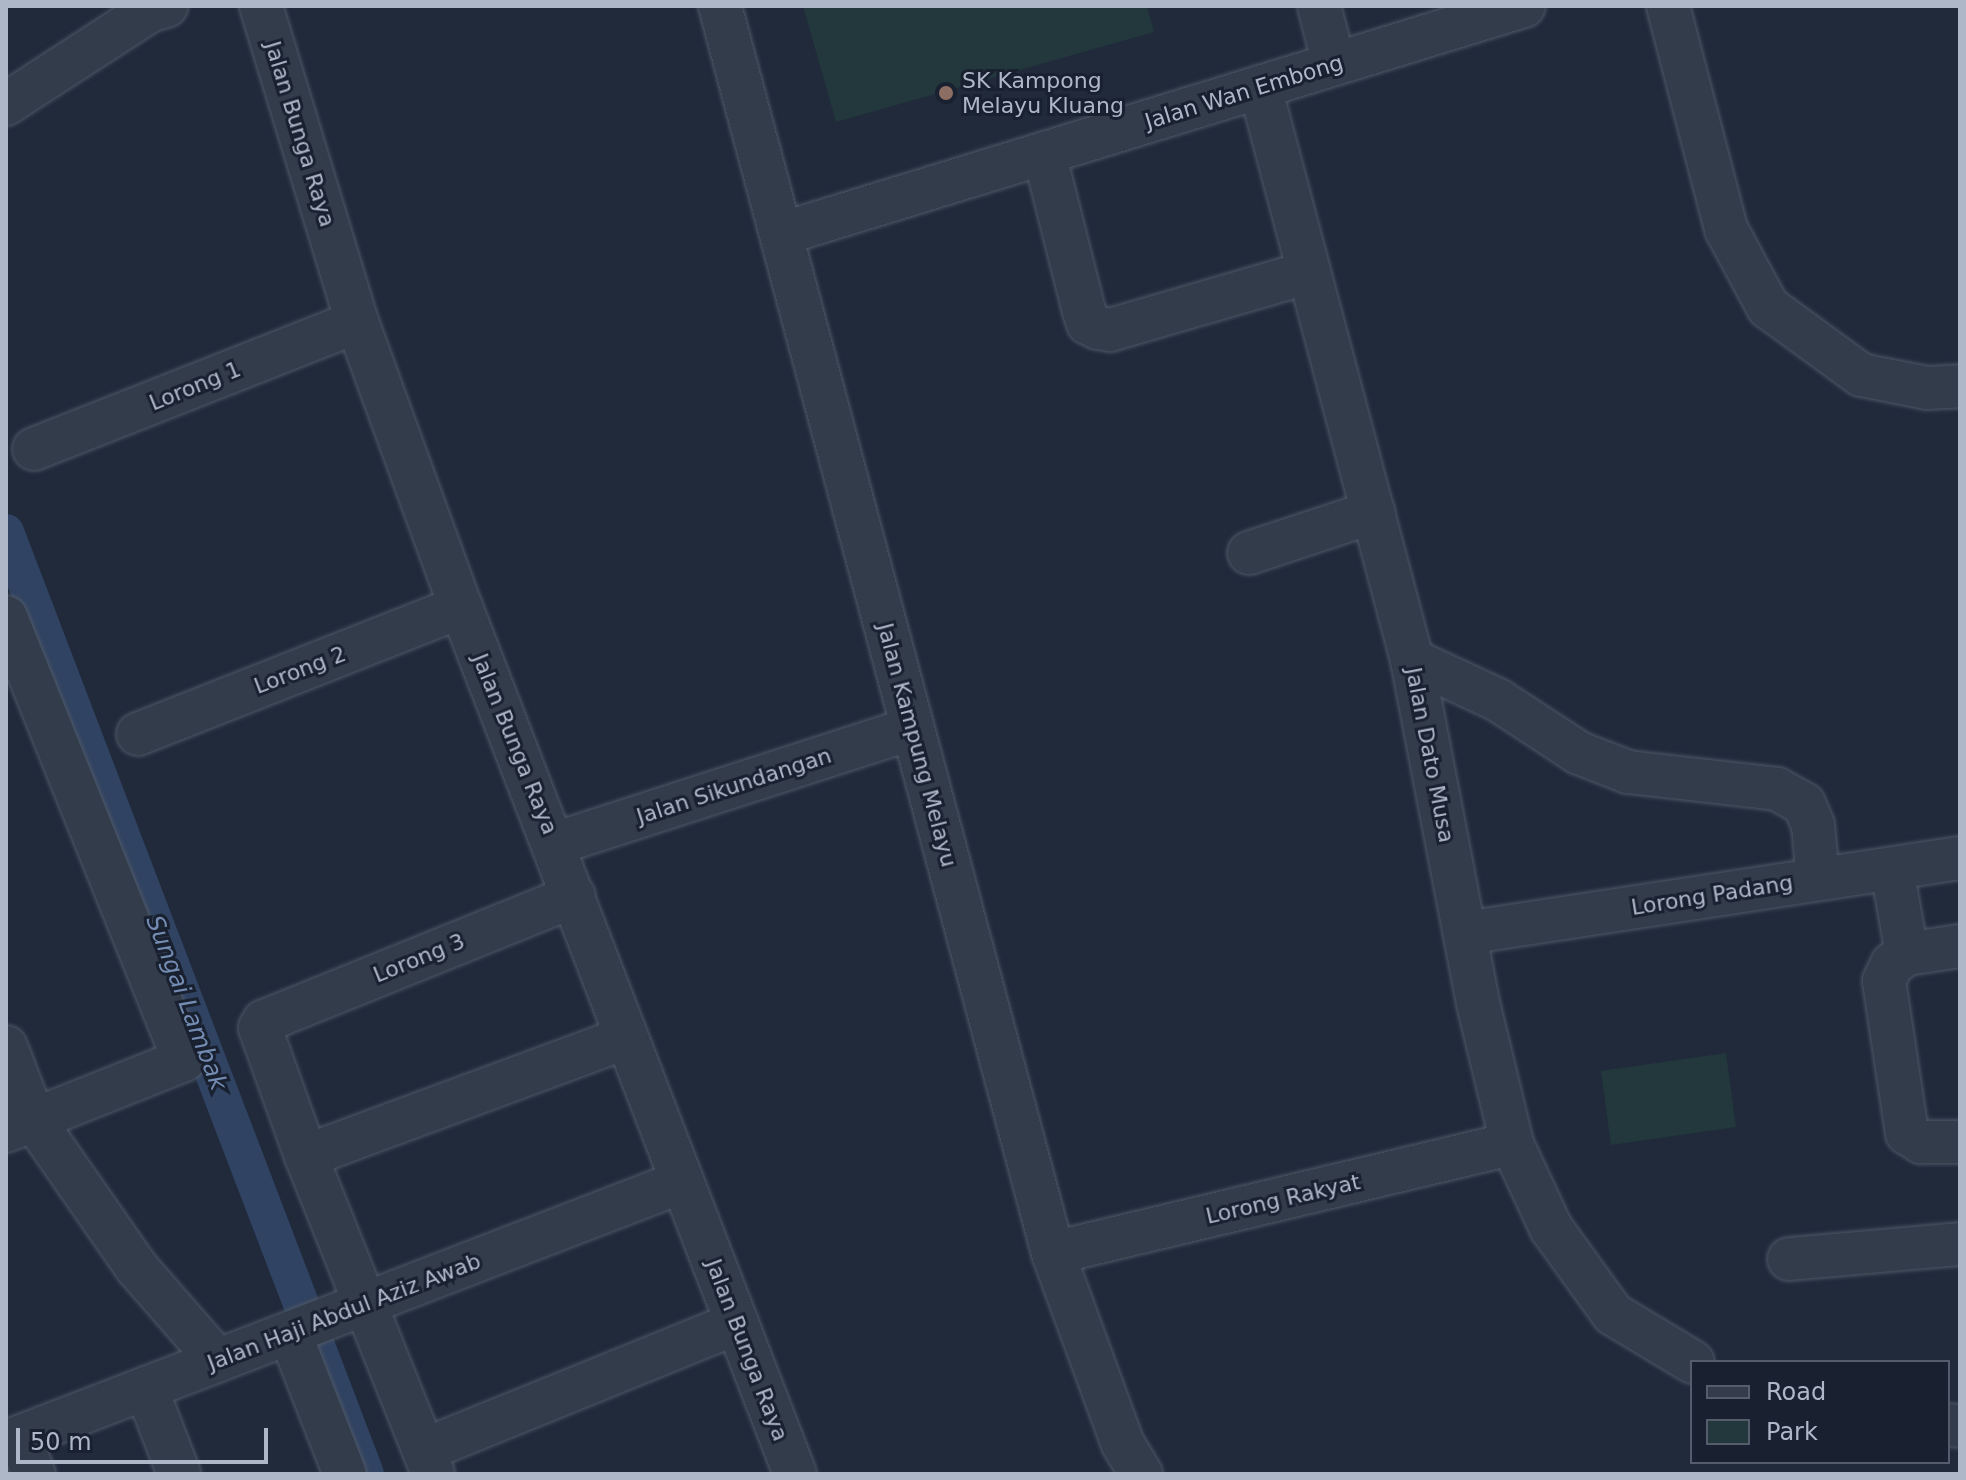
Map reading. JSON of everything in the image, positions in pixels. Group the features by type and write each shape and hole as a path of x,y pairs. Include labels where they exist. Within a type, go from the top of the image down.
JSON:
{"street":[{"name":"Jalan Bunga Raya","path":"261,6 357,322 461,607 737,1323 788,1472"},
{"name":"Jalan Kampung Melayu","path":"720,6 1053,1253 1123,1444 1141,1474"},
{"path":"1319,6 1334,64"},
{"name":"Jalan Wan Embong","path":"781,234 1524,6"},
{"path":"1668,6 1726,229 1768,307 1861,375 1927,388 1960,386"},
{"path":"6,104 155,7"},
{"name":"Jalan Dato Musa","path":"1260,87 1412,660 1465,933 1512,1144 1551,1228 1613,1314 1690,1360"},
{"path":"1044,153 1084,311 1088,323 1098,328 1110,330 1309,272"},
{"name":"Lorong 1","path":"34,449 357,322"},
{"path":"1249,553 1373,512"},
{"name":"Lorong 2","path":"138,734 461,607"},
{"path":"6,617 184,1060 20,1125"},
{"path":"1412,660 1498,700 1579,753 1628,772 1777,789 1804,804 1813,825 1818,879"},
{"name":"Jalan Sikundangan","path":"554,844 913,728"},
{"name":"Lorong Padang","path":"1465,933 1960,858"},
{"path":"1892,869 1907,954"},
{"name":"Lorong 3","path":"306,1156 260,1028 264,1021 574,896"},
{"path":"1960,946 1907,954 1892,964 1884,981 1907,1133 1921,1142 1960,1142"},
{"path":"345,1474 321,1321 306,1156 627,1037"},
{"path":"6,1047 20,1125 218,1361"},
{"name":"Lorong Rakyat","path":"1053,1253 1512,1144"},
{"name":"Jalan Haji Abdul Aziz Awab","path":"20,1451 146,1388 681,1182"},
{"path":"1789,1259 1960,1244"},
{"path":"321,1321 428,1462 737,1323"},
{"path":"146,1388 179,1474"}],"green space":[{"path":"803,6 1147,6 1154,32 836,122"},
{"path":"1726,1053 1736,1127 1611,1145 1601,1071"}],"waterway":[{"name":"Sungai Lambak","path":"6,532 366,1474"}],"place":[{"name":"SK Kampong Melayu Kluang","path":"946,93"}]}
